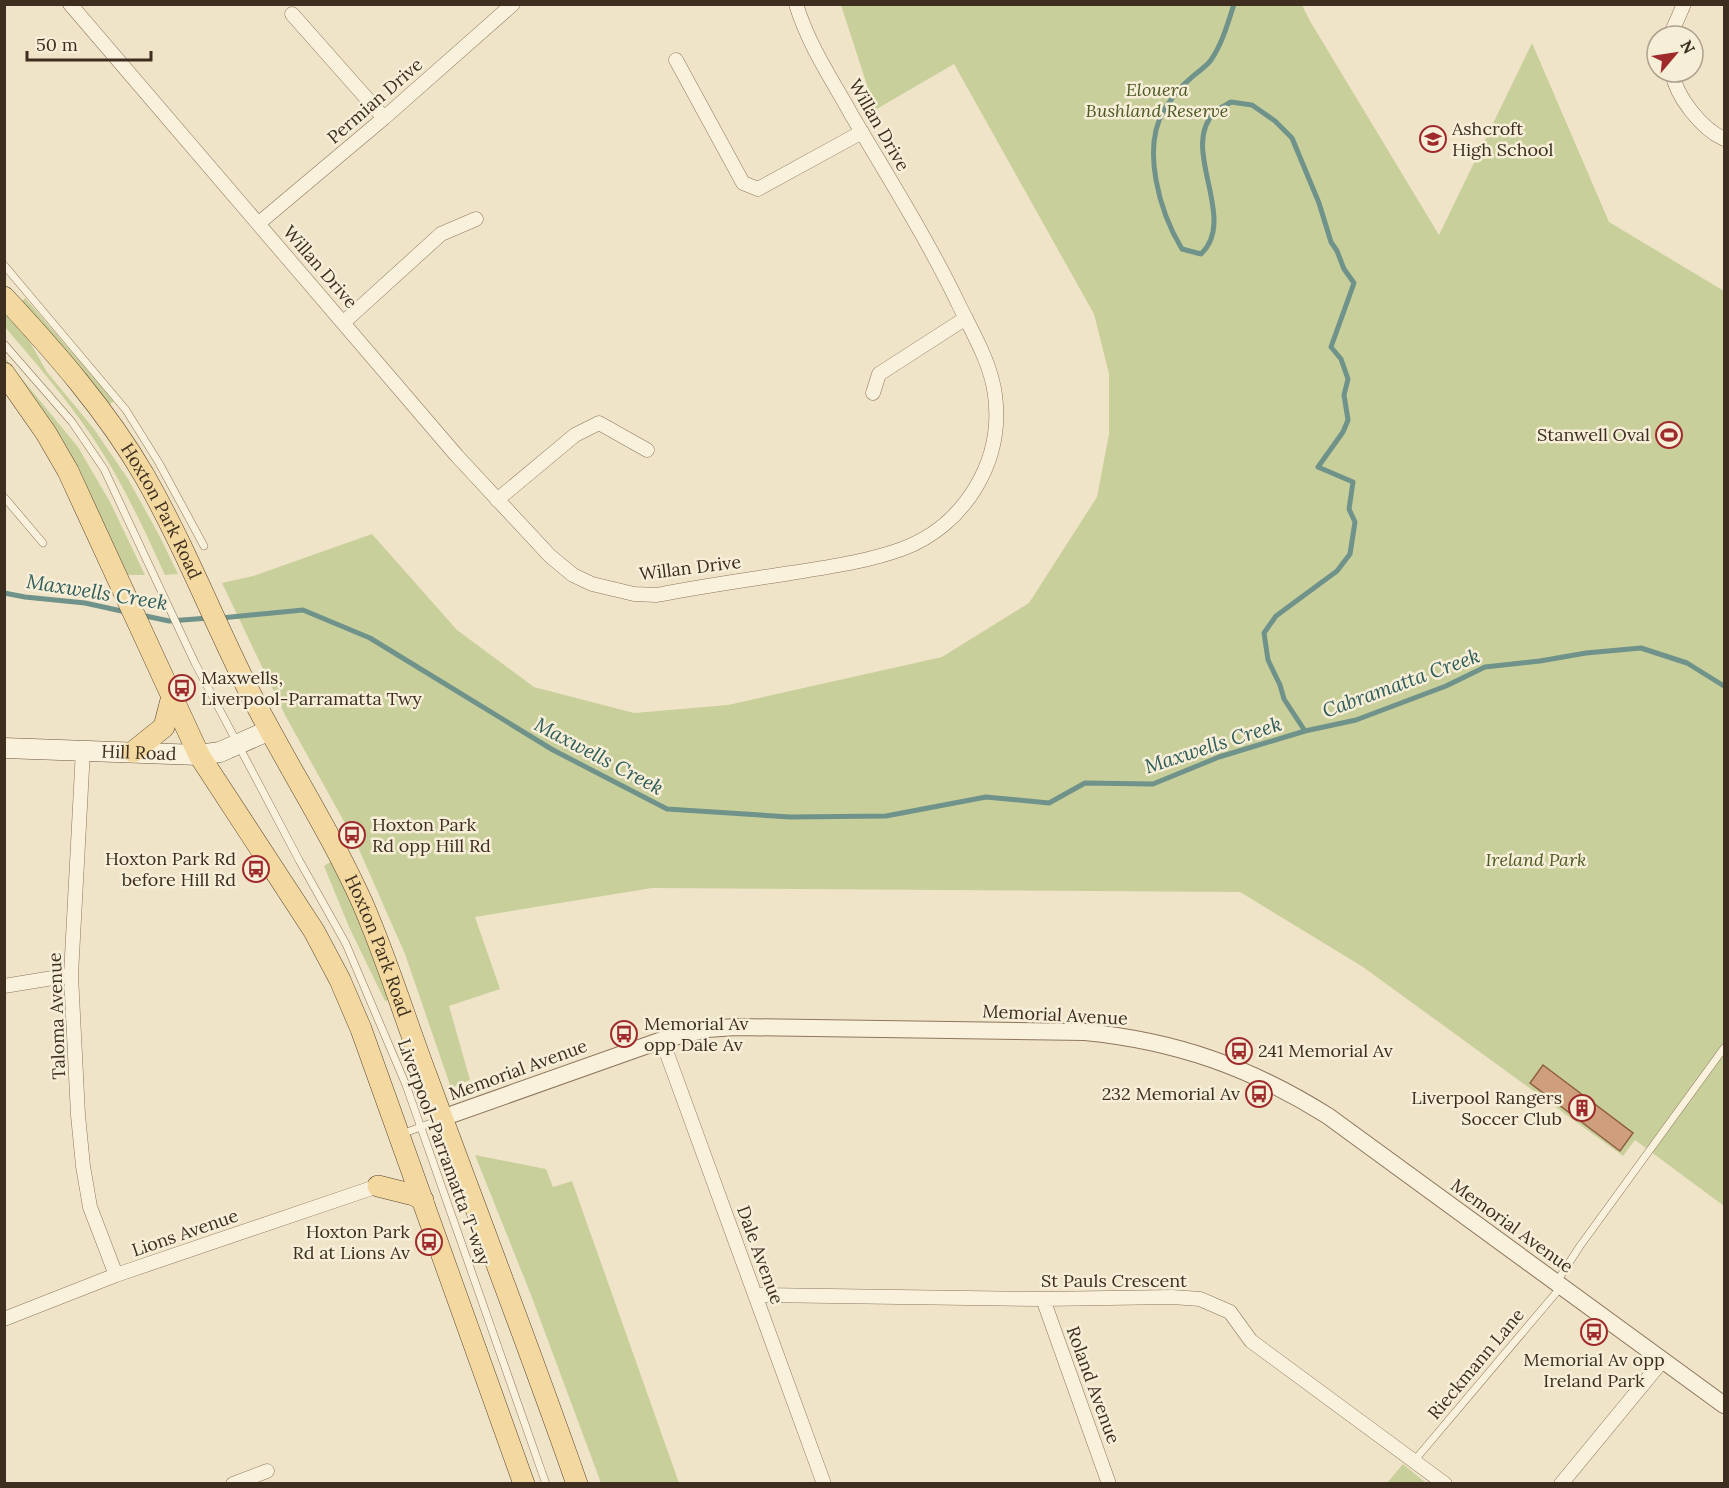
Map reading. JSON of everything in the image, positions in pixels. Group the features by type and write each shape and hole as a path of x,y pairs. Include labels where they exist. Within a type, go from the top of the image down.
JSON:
{"main road":[{"name":"Hoxton Park Road","path":"4,297 80,384 116,432 144,476 195,574 235,663 335,846 386,962 534,1361 577,1484"},
{"path":"4,373 46,433 68,471 199,755 297,905 328,957 361,1029 524,1484"},
{"path":"133,752 164,727 172,696"},
{"name":"Hill Road","path":"4,748 199,755 238,746 270,730"},
{"path":"378,1186 414,1195 423,1200"}],"street":[{"name":"Willan Drive","path":"70,4 497,500 550,556 573,575 592,584 634,594 657,595 827,568 904,549 927,537 953,518 971,497 985,471 993,445 996,420 995,395 989,369 966,318 917,226 817,54 796,4"},
{"name":"Permian Drive","path":"259,223 384,118 513,4"},
{"path":"1675,24 1684,4"},
{"path":"292,14 384,118"},
{"path":"676,60 743,183 758,189 862,132"},
{"path":"1677,84 1687,106 1713,134 1725,139"},
{"path":"344,322 441,234 476,219"},
{"path":"873,393 879,374 966,318"},
{"path":"497,500 575,435 599,423 647,450"},
{"name":"Taloma Avenue","path":"83,750 71,975 78,1115 90,1207 116,1275"},
{"path":"4,986 71,975"},
{"name":"Memorial Avenue","path":"442,1118 662,1040 707,1029 736,1027 1084,1032 1162,1043 1238,1068 1299,1098 1356,1136 1725,1405"},
{"name":"Dale Avenue","path":"662,1040 824,1484"},
{"name":"Lions Avenue","path":"4,1319 116,1275 378,1186"},
{"name":"St Pauls Crescent","path":"756,1294 1200,1299 1230,1312 1251,1341 1445,1484"},
{"name":"Roland Avenue","path":"1043,1299 1109,1484"},
{"path":"1561,1484 1663,1360"},
{"path":"233,1484 267,1472"}],"lane":[{"path":"4,265 126,410 159,463 204,546"},
{"name":"Liverpool–Parramatta T-way","path":"4,344 72,422 104,469 195,663 346,944 378,1015 421,1127 546,1484"},
{"path":"4,498 43,543"},
{"name":"Rieckmann Lane","path":"1414,1461 1559,1285 1587,1237 1725,1048"},
{"name":"Memorial Avenue","path":"399,1135 442,1118"}],"green space":[{"path":"841,5 1302,5 1439,235 1532,43 1609,222 1724,291 1724,1206 1635,1140 1623,1156 1363,967 1240,892 652,888 475,917 500,989 449,1006 470,1080 451,1088 405,954 357,845 285,715 222,583 253,576 372,534 457,630 534,687 634,713 728,705 942,657 1029,603 1097,497 1109,434 1109,374 1094,314 954,64 875,110"},
{"path":"25,298 114,401 110,404 21,302"},
{"path":"6,313 26,335 47,372 94,429 128,479 178,574 165,575 131,503 102,452 60,393 5,327"},
{"path":"4,357 78,447 110,502 145,575 125,575"},
{"path":"332,861 348,892 391,1000 385,1001 349,927 324,866"},
{"path":"475,1155 546,1169 553,1187 572,1181 679,1483 601,1483 531,1295"},
{"path":"1403,1464 1426,1483 1387,1483"}],"building":[{"name":"Liverpool Rangers Soccer Club","path":"1543,1065 1633,1133 1620,1151 1530,1083"}],"waterway":[{"name":"Cabramatta Creek","path":"1234,4 1215,54 1207,65 1173,97 1164,110 1157,126 1154,162 1156,181 1174,234 1182,249 1201,254 1211,239 1214,222 1204,163 1205,127 1215,112 1231,102 1252,105 1275,121 1292,138 1319,203 1331,242 1344,269 1354,283 1331,347 1341,359 1348,379 1344,395 1348,420 1343,432 1318,467 1353,482 1349,509 1355,522 1350,554 1337,571 1276,616 1264,633 1268,660 1284,699 1305,731"},
{"name":"Maxwells Creek","path":"4,593 85,603 126,612"},
{"name":"Maxwells Creek","path":"221,618 303,610 370,638 553,750 667,809 790,817 886,816 986,797 1049,803 1085,783 1153,784 1219,757 1305,731 1356,720 1446,686 1485,667 1641,648 1687,663 1724,686"},
{"name":"Maxwells Creek","path":"141,615 169,621 209,618"}],"place":[{"name":"Ashcroft High School","path":"1433,139"},
{"name":"Stanwell Oval","path":"1669,435"},
{"name":"Maxwells, Liverpool-Parramatta Twy","path":"182,688"},
{"name":"Hoxton Park Rd opp Hill Rd","path":"352,835"},
{"name":"Hoxton Park Rd before Hill Rd","path":"256,869"},
{"name":"Memorial Av opp Dale Av","path":"624,1034"},
{"name":"241 Memorial Av","path":"1239,1051"},
{"name":"232 Memorial Av","path":"1259,1094"},
{"name":"Liverpool Rangers Soccer Club","path":"1582,1108"},
{"name":"Hoxton Park Rd at Lions Av","path":"429,1242"},
{"name":"Memorial Av opp Ireland Park","path":"1594,1332"}],"park label":[{"name":"Elouera Bushland Reserve","path":"1157,100"},
{"name":"Ireland Park","path":"1536,860"}]}
